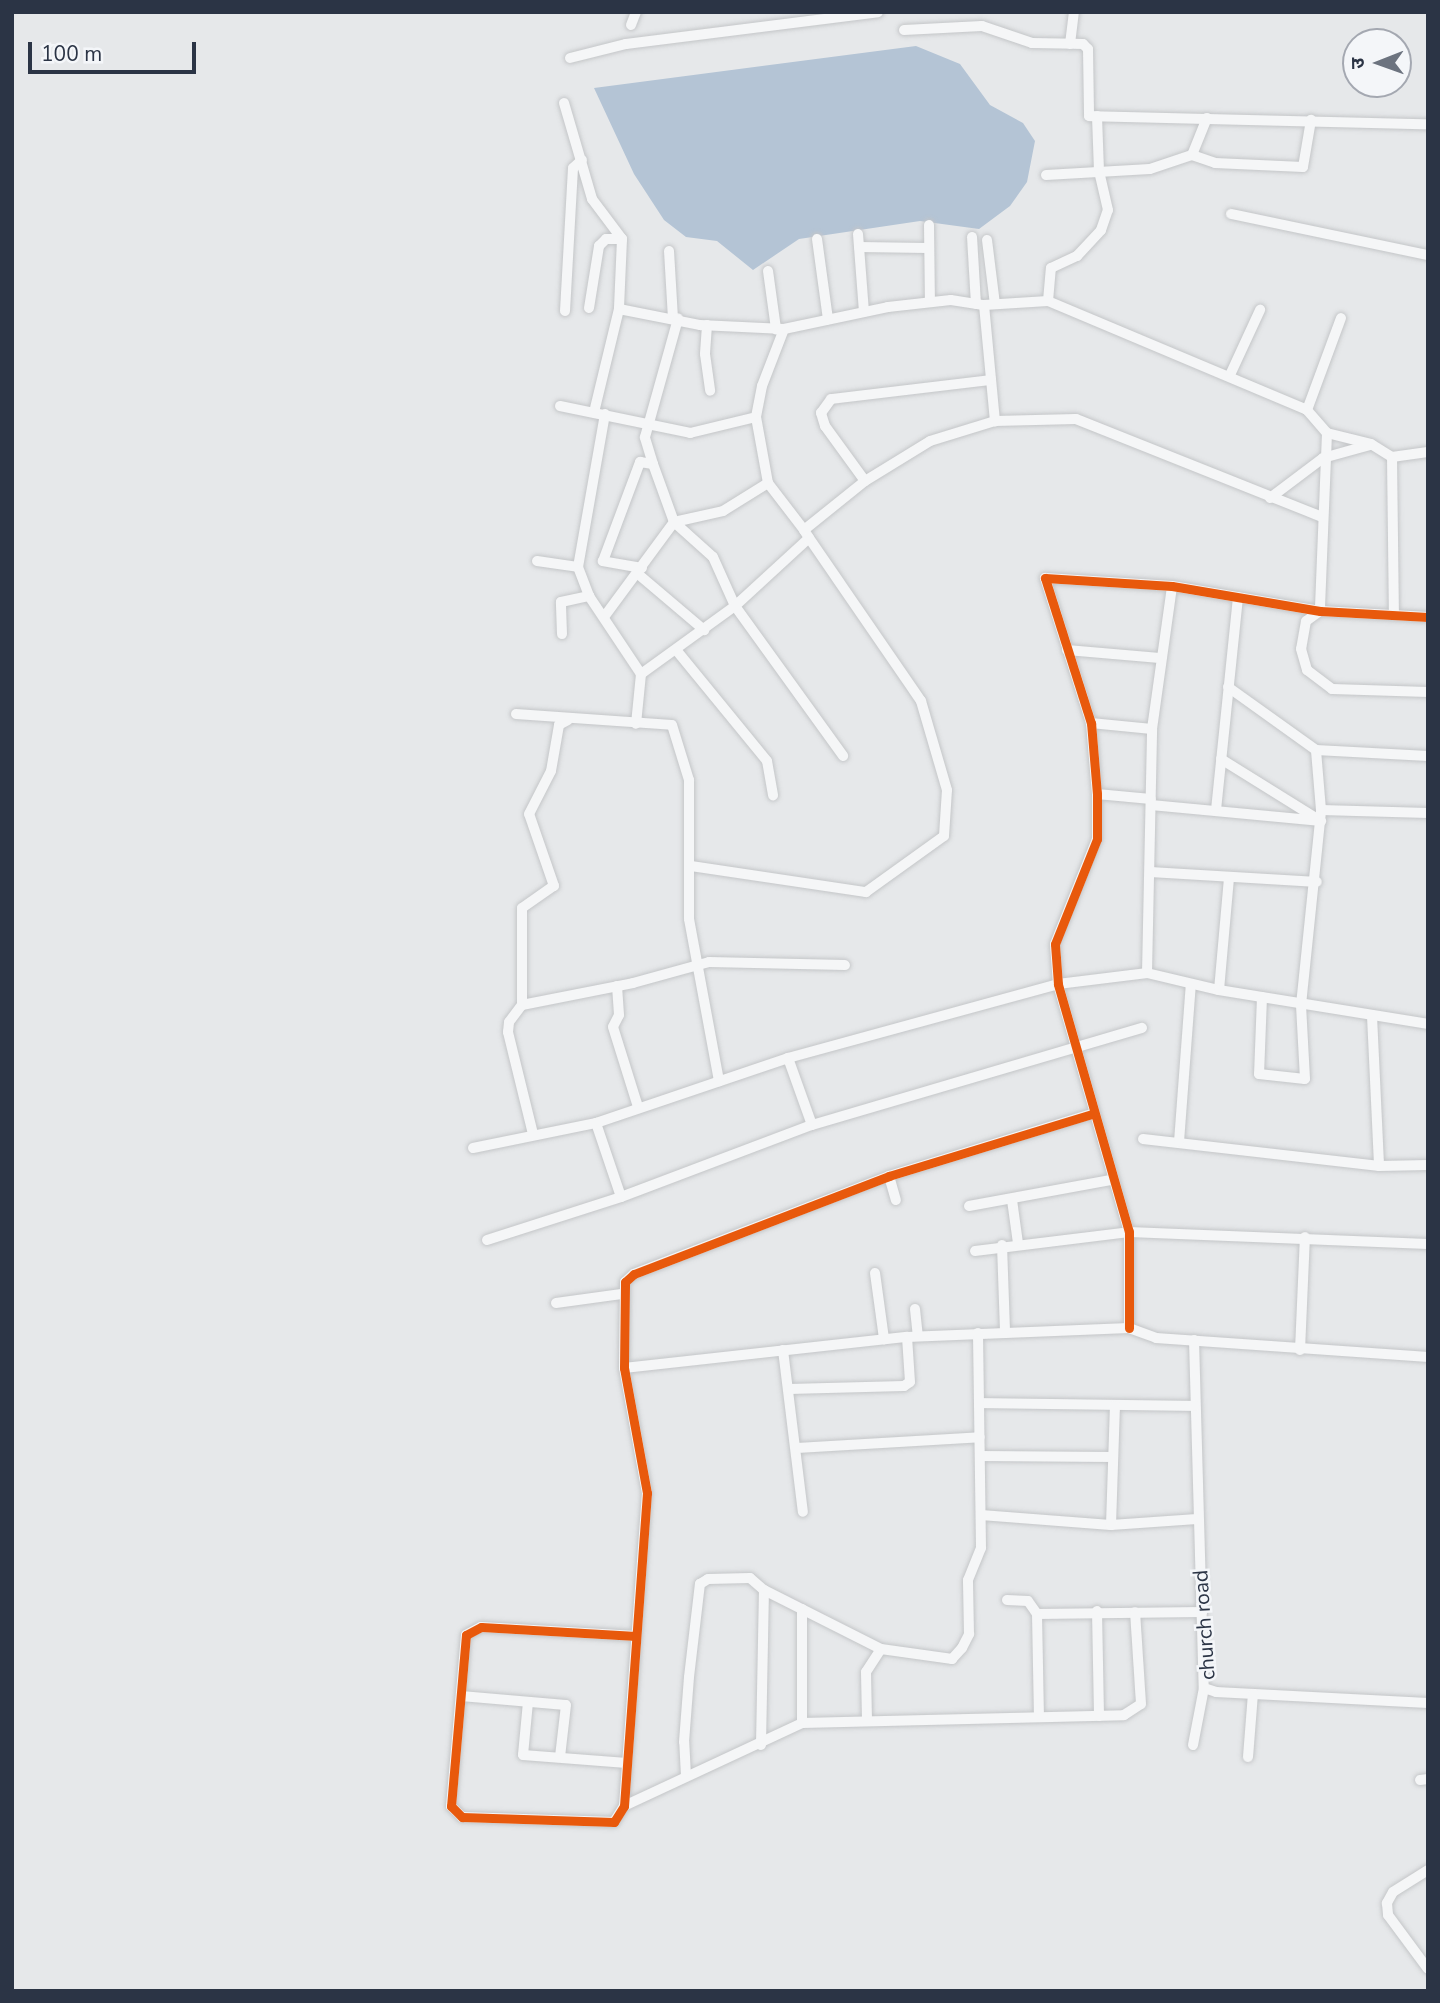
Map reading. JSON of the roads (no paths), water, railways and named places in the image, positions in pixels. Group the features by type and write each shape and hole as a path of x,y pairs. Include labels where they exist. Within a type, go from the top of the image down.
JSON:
{"street":[{"path":"631,26 636,12"},
{"path":"570,58 626,44 878,12"},
{"path":"1070,44 1074,12"},
{"path":"904,30 982,26 1032,43 1083,44 1088,49 1089,116 1428,124"},
{"path":"564,103 592,199 622,239 619,309 600,413 578,567 589,596 641,674 636,724"},
{"path":"1048,301 1051,268 1077,256 1101,230 1108,210 1099,171 1097,116"},
{"path":"1192,155 1207,118"},
{"path":"1046,175 1150,169 1192,155 1215,163 1303,167 1311,120"},
{"path":"565,311 573,168 582,160"},
{"path":"1231,214 1428,255"},
{"path":"929,225 927,248 930,302"},
{"path":"858,234 863,312"},
{"path":"972,237 995,421"},
{"path":"589,308 601,242 622,239"},
{"path":"817,239 828,319"},
{"path":"987,240 995,304"},
{"path":"859,247 927,248"},
{"path":"669,251 675,319 647,425 646,447 674,522 713,557 735,606 843,756"},
{"path":"691,866 866,892 944,836 947,790 921,701 768,483 756,417 762,386 780,329 768,271"},
{"path":"619,309 707,325 780,329 930,302 980,305 1048,301 1230,375 1307,410 1327,433 1371,444 1392,457 1428,452"},
{"path":"1230,375 1261,310"},
{"path":"1307,410 1340,318"},
{"path":"707,325 705,354 710,391"},
{"path":"865,481 825,426 821,413 831,399 991,380"},
{"path":"560,406 690,433 756,417"},
{"path":"641,674 677,651 735,606 806,534 865,481 930,441 995,421 1076,419 1322,517"},
{"path":"1320,611 1323,458 1327,433"},
{"path":"1270,498 1323,458 1371,444"},
{"path":"1392,457 1394,614"},
{"path":"653,464 635,466 603,561 640,571 704,630"},
{"path":"604,617 674,522 723,511 768,483"},
{"path":"537,561 578,567"},
{"path":"1129,1328 1129,1232 1092,1114 1058,984 1055,944 1097,839 1097,794 1091,723 1045,578 1172,586 1320,611 1428,617"},
{"path":"1147,973 1152,729 1172,586"},
{"path":"562,634 561,602 589,596"},
{"path":"1216,810 1238,597"},
{"path":"1320,611 1306,621 1301,649 1307,670 1332,690 1428,692"},
{"path":"1068,650 1160,658"},
{"path":"677,651 767,761 774,795"},
{"path":"1228,687 1316,750 1428,756"},
{"path":"516,714 636,724 672,724 689,780 689,919 719,1081"},
{"path":"533,1134 508,1032 509,1022 522,1005 522,908 554,886 529,814 551,771 559,725 569,719"},
{"path":"1091,723 1152,729"},
{"path":"1262,997 1259,1074 1305,1079 1301,1005 1317,882 1321,816 1316,750"},
{"path":"1221,759 1321,816"},
{"path":"1097,794 1216,810 1321,816 1428,813"},
{"path":"1150,872 1317,882"},
{"path":"1219,990 1229,877"},
{"path":"522,1005 617,986 696,964 845,965"},
{"path":"473,1148 596,1123 788,1058 1058,984 1147,973 1301,1005 1428,1024"},
{"path":"1179,1142 1191,984"},
{"path":"617,986 619,1014 613,1027 638,1107"},
{"path":"1372,1016 1379,1166"},
{"path":"487,1240 621,1197 812,1125 1142,1028"},
{"path":"788,1058 812,1125"},
{"path":"636,1636 481,1627 466,1635 451,1805 462,1817 614,1822 624,1806 636,1636 646,1493 624,1368 621,1294 625,1282 634,1274 889,1176 1092,1114"},
{"path":"596,1123 621,1197"},
{"path":"1143,1139 1379,1166 1428,1166"},
{"path":"889,1176 896,1200"},
{"path":"969,1206 1111,1180"},
{"path":"1012,1200 1018,1243"},
{"path":"975,1251 1018,1243 1129,1232 1428,1244"},
{"path":"1300,1350 1305,1237"},
{"path":"1002,1245 1005,1332"},
{"path":"876,1273 884,1339"},
{"path":"556,1303 621,1294"},
{"path":"789,1389 904,1386 910,1382 915,1309"},
{"path":"624,1368 884,1339 1129,1328 1156,1338 1428,1357"},
{"path":"686,1776 684,1742 700,1584 750,1578 764,1590 881,1649 952,1659 962,1648 969,1634 968,1580 981,1548 978,1333"},
{"name":"church road","path":"1194,1340 1197,1519 1204,1688 1253,1695 1428,1703"},
{"path":"783,1350 803,1511"},
{"path":"980,1403 1195,1406"},
{"path":"1111,1525 1115,1406"},
{"path":"797,1448 980,1437"},
{"path":"980,1455 1113,1457"},
{"path":"981,1515 1111,1525 1197,1519"},
{"path":"761,1745 764,1590"},
{"path":"1007,1600 1028,1601 1037,1614 1039,1716"},
{"path":"802,1609 802,1723"},
{"path":"1037,1614 1097,1611 1202,1612"},
{"path":"1097,1611 1099,1716"},
{"path":"624,1806 686,1776 761,1745 802,1723 1124,1715 1141,1704 1135,1612"},
{"path":"867,1720 866,1672 881,1649"},
{"path":"1194,1745 1204,1688"},
{"path":"1248,1757 1253,1695"},
{"path":"461,1696 566,1705 560,1757"},
{"path":"528,1702 523,1755 627,1763"},
{"path":"1426,1963 1388,1915 1387,1903 1394,1892 1428,1870"}],"water":[{"path":"916,46 960,64 990,105 1023,123 1035,141 1027,182 1010,206 979,229 920,221 799,239 753,270 717,241 686,237 664,220 634,174 594,88"}]}
